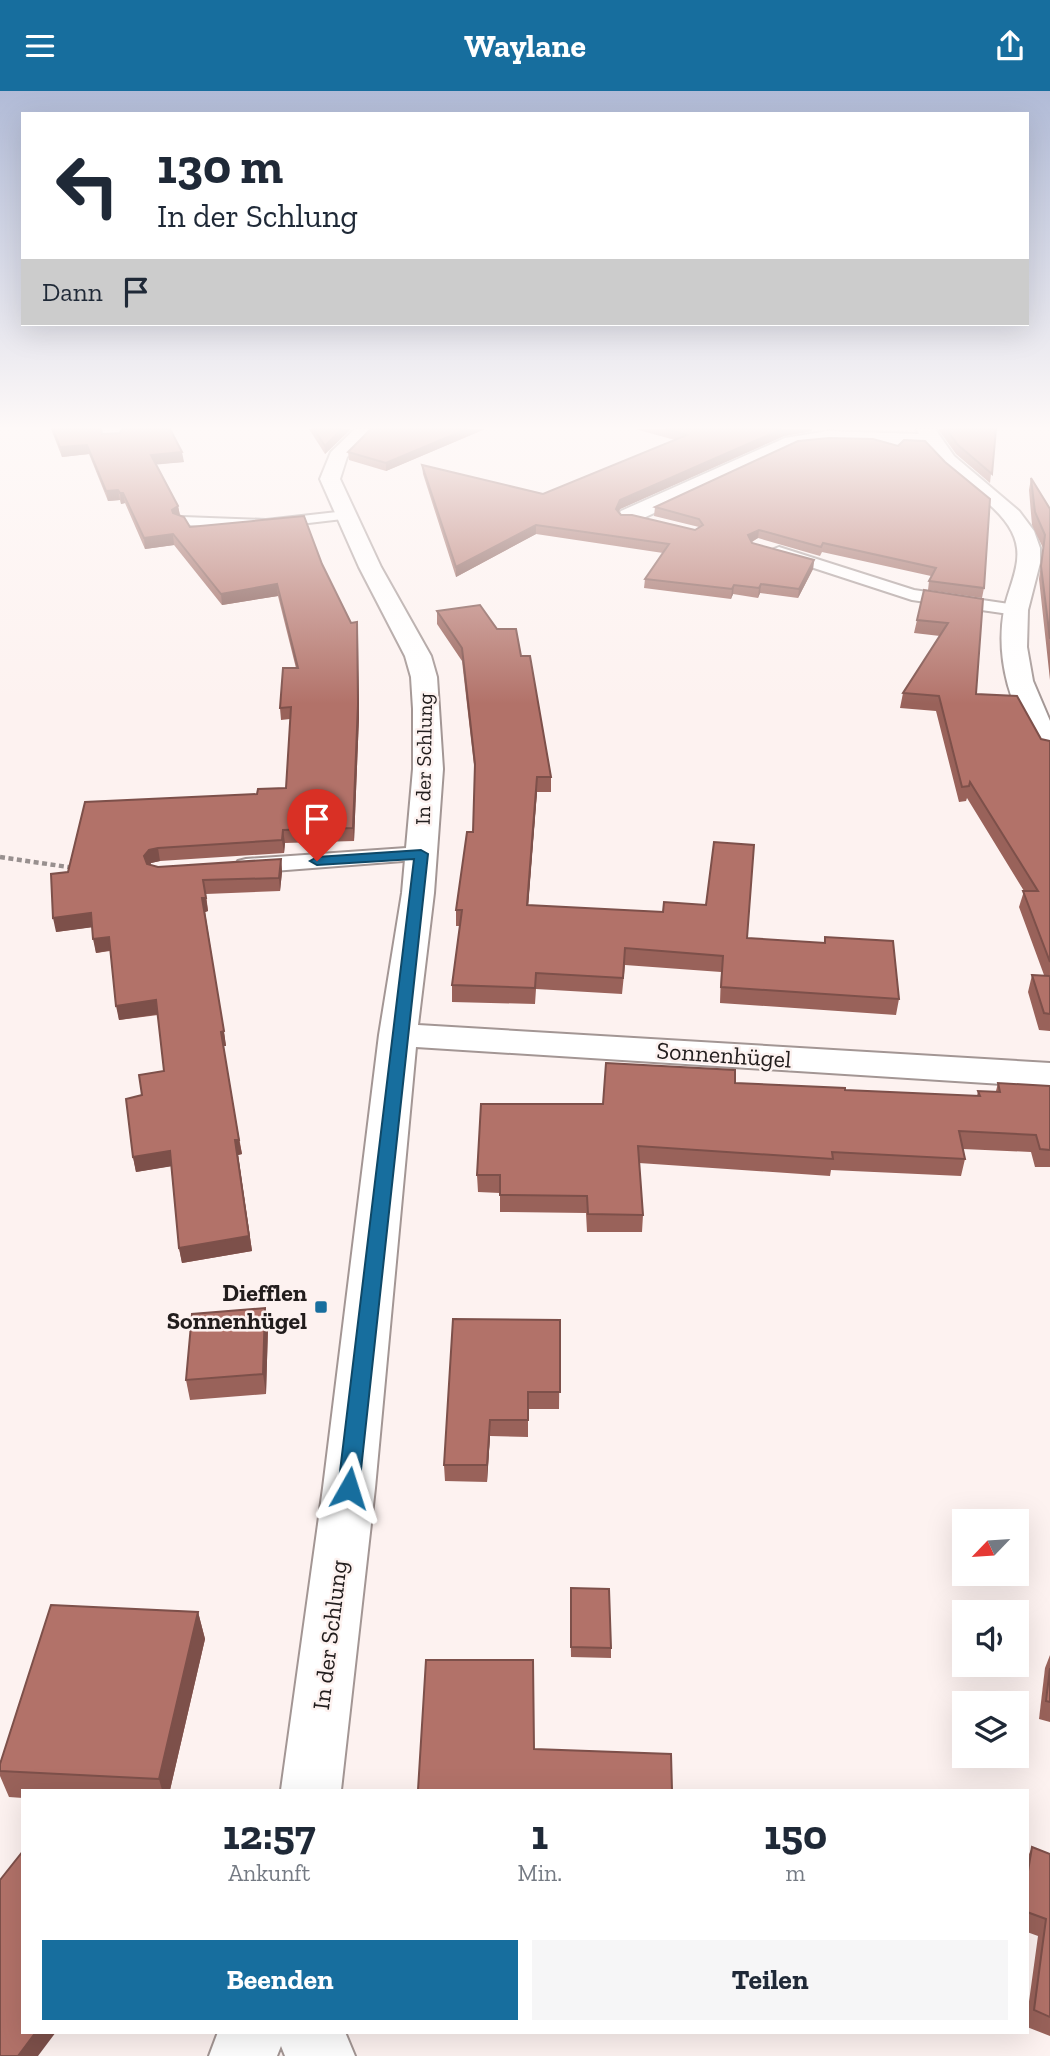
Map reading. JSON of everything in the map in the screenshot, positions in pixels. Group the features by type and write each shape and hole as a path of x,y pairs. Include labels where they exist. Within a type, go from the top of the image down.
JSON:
{"street":[{"name":"In der Schlung","path":"311,1789 349,1488 398,1035 421,854 428,769 424,677 418,656 370,567 349,521"},
{"path":"1015,521 1029,548 1016,610 1013,654 1018,681 1050,746"},
{"name":"Sonnenhügel","path":"398,1035 1050,1075"},
{"path":"243,2056 251,2034"},
{"path":"310,2034 321,2056"}],"lane":[{"path":"183,521 266,524 295,521"},
{"path":"646,521 655,523"},
{"path":"757,546 832,567 912,595 1016,610"},
{"name":"In der Schlung","path":"229,867 421,854"}],"path":[{"path":"0,857 77,869"}],"building":[{"path":"136,521 186,521 190,527 255,521 306,521 322,564 351,623 357,622 358,704 353,828 283,830 282,840 158,848 149,850 144,856 147,864 158,867 281,859 279,878 203,880 206,898 202,898 224,1031 221,1032 239,1140 235,1140 249,1236 179,1248 170,1151 133,1157 126,1099 142,1095 139,1075 164,1071 156,1000 116,1006 109,937 93,939 91,913 53,918 51,874 68,872 85,802 257,794 258,789 286,788 291,707 280,708 283,668 298,668 277,584 221,594 173,534 144,538"},
{"path":"441,521 656,521 695,530 703,525 700,521 989,521 984,588 929,581 936,568 823,543 821,547 759,530 748,535 752,543 814,560 799,589 761,584 759,588 734,585 732,589 645,579 669,544 536,525 456,567"},
{"path":"1039,521 1050,521 1050,639 1041,566 1045,535"},
{"path":"924,590 983,599 976,694 1017,696 1041,739 1050,741 1050,962 1023,891 1038,891 970,782 969,786 962,787 939,696 903,693 948,623 917,620"},
{"path":"480,605 497,629 516,629 521,656 530,656 551,777 537,777 527,905 663,912 664,902 706,905 714,842 754,845 747,938 825,943 825,937 893,941 899,999 721,987 723,956 625,948 623,978 536,973 535,988 452,985 462,910 456,910 467,832 473,832 475,764 462,648 437,611"},
{"path":"1032,975 1050,976 1050,1014 1044,1013"},
{"path":"606,1063 735,1070 735,1083 845,1090 980,1096 978,1091 1000,1092 998,1083 1050,1086 1050,1150 1040,1149 1036,1135 959,1131 965,1159 832,1152 833,1159 638,1146 643,1215 588,1214 587,1196 500,1195 500,1175 477,1175 481,1104 603,1104"},
{"path":"265,1308 263,1374 186,1380 192,1314"},
{"path":"453,1319 560,1320 560,1392 528,1392 528,1420 490,1420 487,1465 444,1465"},
{"path":"571,1588 609,1589 611,1648 571,1647"},
{"path":"51,1605 198,1612 159,1779 0,1771"},
{"path":"426,1660 533,1660 534,1749 671,1754 672,1789 418,1789"},
{"path":"1050,1668 1050,1702 1046,1701"},
{"path":"1032,1847 1050,1854 1050,2017 1034,2010 1046,1919 1029,1913 1029,1865"},
{"path":"21,1854 21,2034 34,2034 18,2056 0,2056 0,1880"}],"place":[{"name":"Diefflen Sonnenhügel","path":"321,1307"}],"route":[{"path":"317,861 421,854 398,1035 349,1488"}]}
